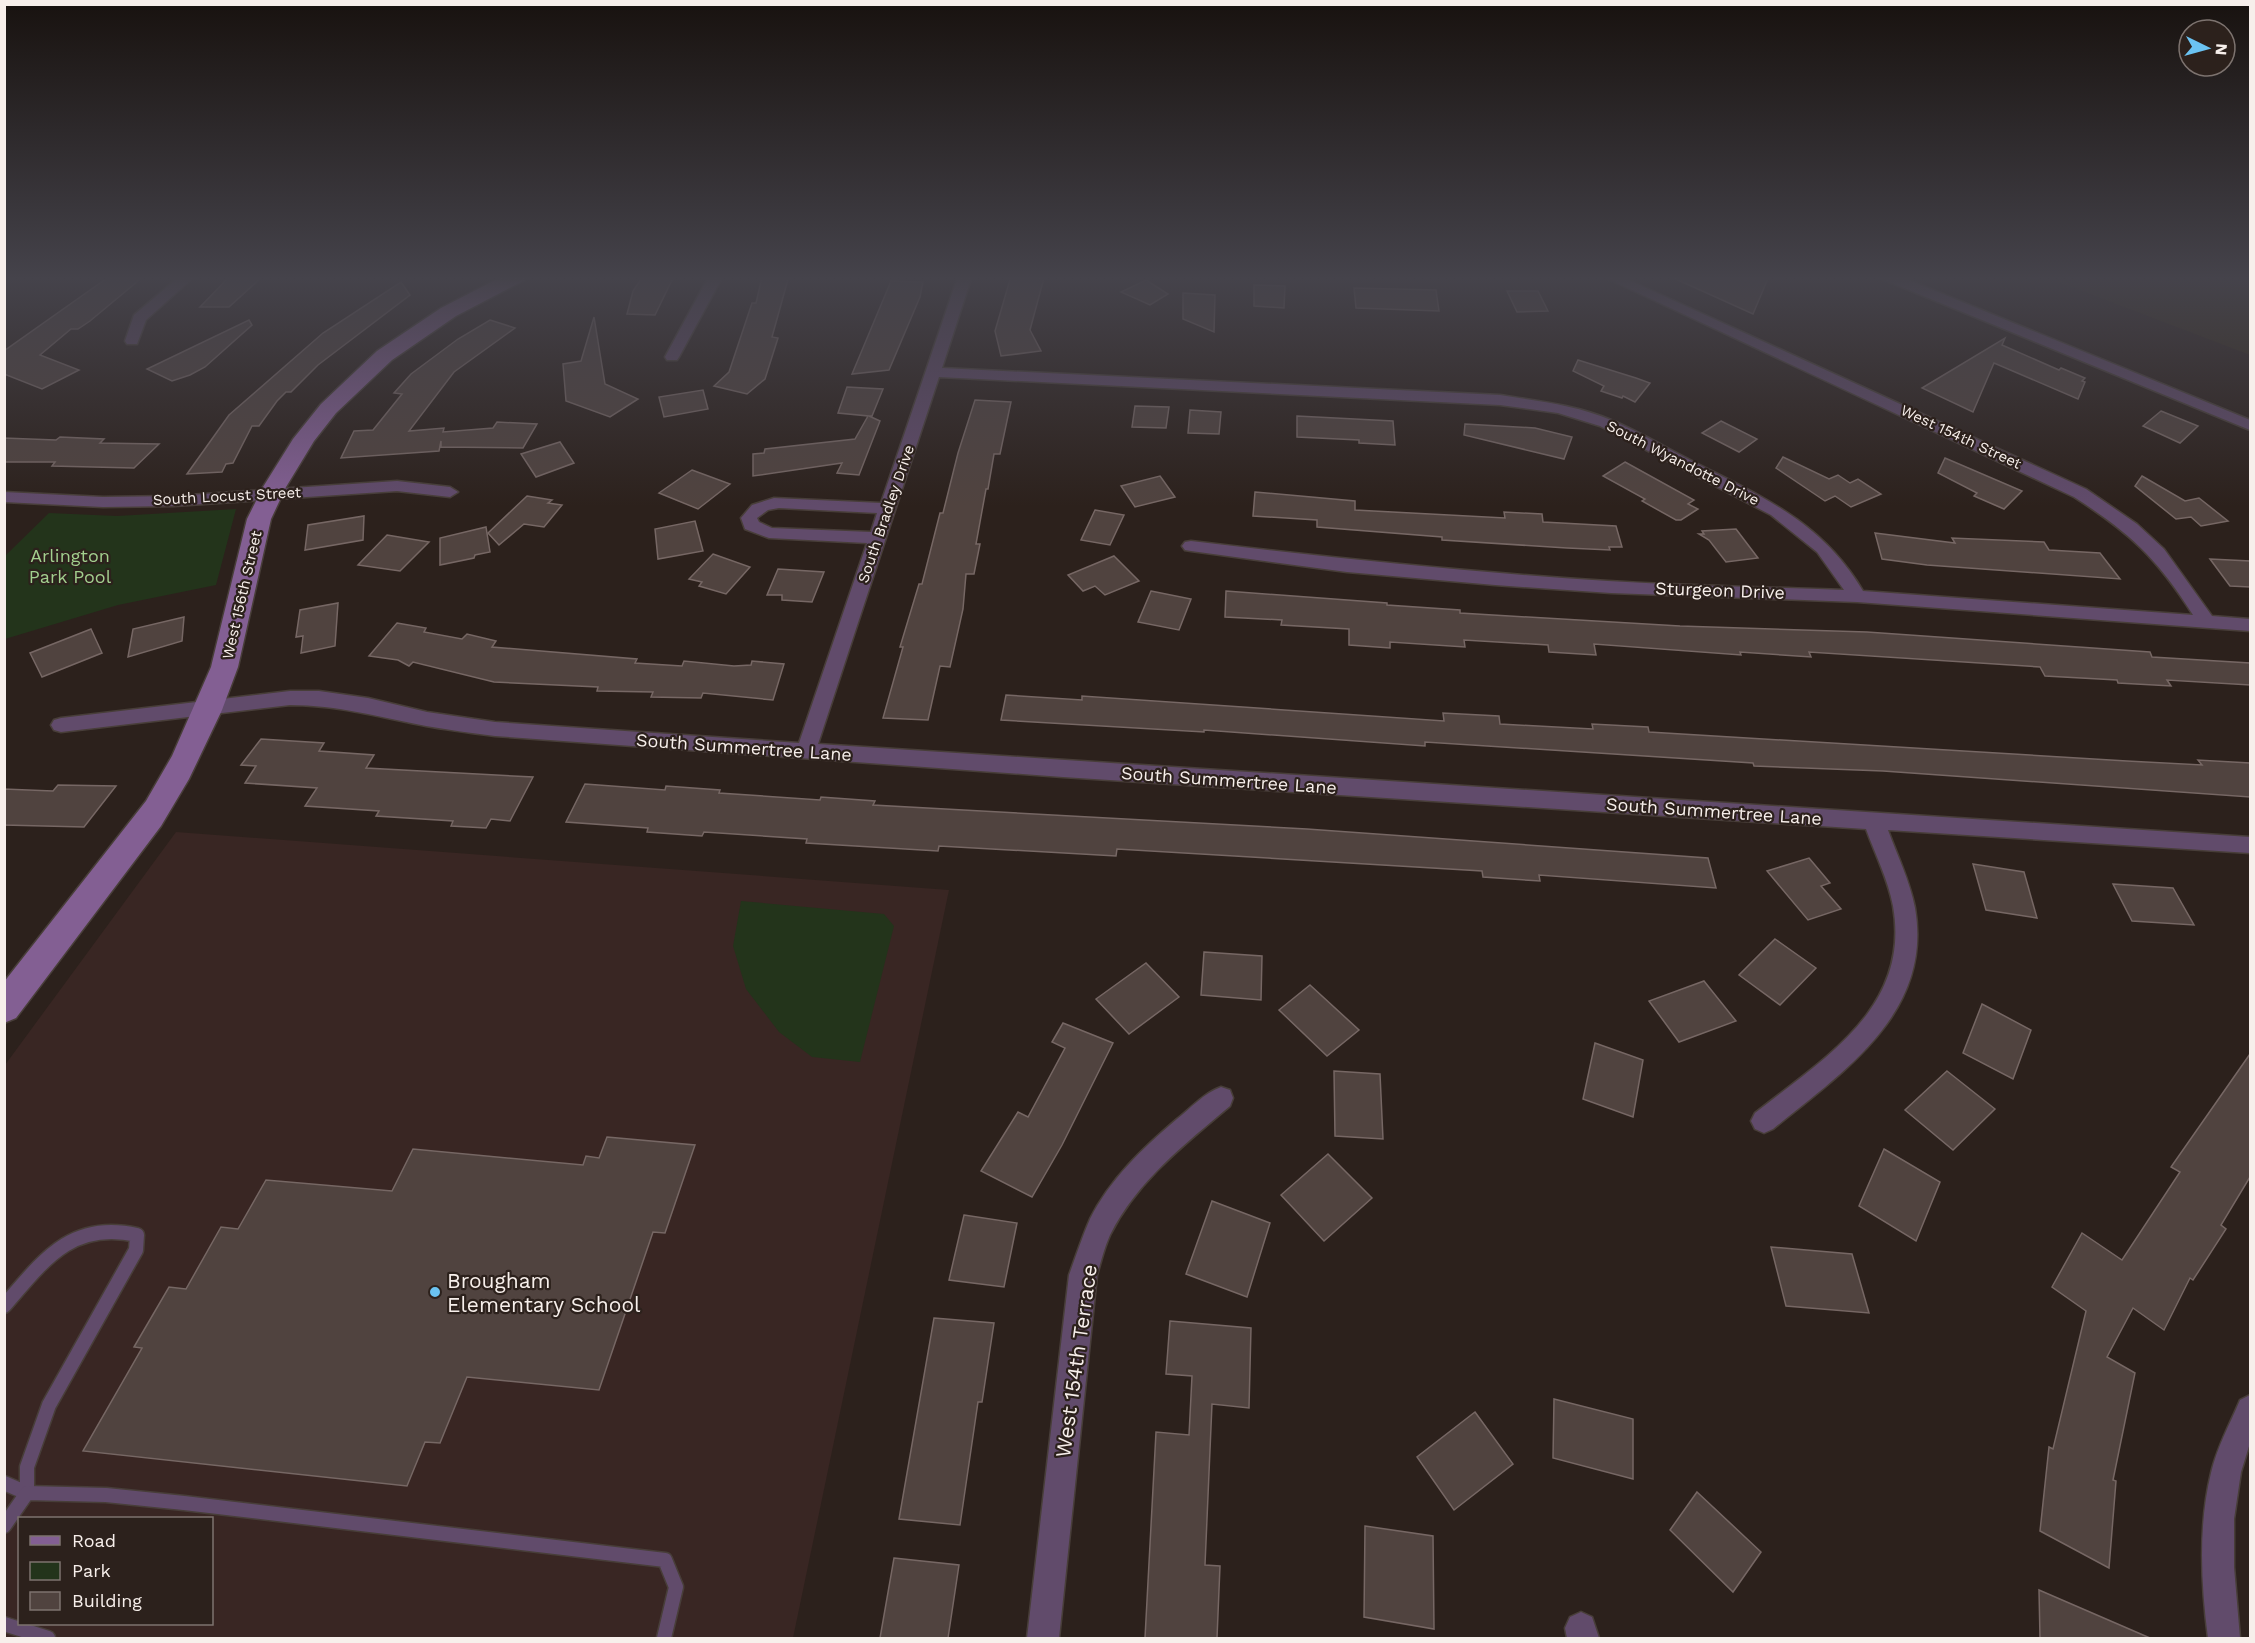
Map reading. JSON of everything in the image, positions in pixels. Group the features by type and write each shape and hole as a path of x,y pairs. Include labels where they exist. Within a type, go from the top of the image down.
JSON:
{"street":[{"name":"West 156th Street","path":"4,1008 161,801 223,678 233,639 242,584 255,534 270,494 311,428 369,367 387,353"},
{"path":"672,357 674,353"},
{"name":"South Bradley Drive","path":"806,751 940,353"},
{"name":"West 154th Street","path":"1775,353 2079,493 2109,512 2158,554 2174,573 2207,622"},
{"path":"2074,353 2250,425"},
{"name":"South Wyandotte Drive","path":"933,372 1500,400 1560,409 1624,431 1777,511 1796,523 1828,552 1845,573 1857,596"},
{"name":"South Locust Street","path":"4,497 124,502 174,501 397,486 450,492"},
{"path":"878,538 769,533 751,525 749,518 753,511 764,505 779,503 888,508"},
{"name":"Sturgeon Drive","path":"1191,546 1347,566 1495,579 1611,587 1857,596 2250,625"},
{"name":"South Summertree Lane","path":"210,707 290,698 319,698 368,705 427,720 495,729 2250,845"},
{"path":"62,725 210,707"},
{"path":"1764,1121 1863,1038 1881,1017 1899,987 1908,949 1904,909 1874,821"},
{"name":"West 154th Terrace","path":"1043,1638 1083,1275 1101,1226 1124,1189 1155,1155 1221,1098"},
{"path":"2224,1638 2217,1578 2218,1524 2223,1485 2233,1449 2250,1410"}],"lane":[{"path":"4,1306 47,1257 78,1237 108,1230 137,1235 135,1250 123,1275 49,1405 27,1467 27,1493 4,1526"},
{"path":"4,1483 27,1493 66,1493 184,1504 446,1535 591,1549 665,1560 676,1587 664,1638"},
{"path":"4,1624 48,1638"}],"shaded area":[{"name":"Brougham Elementary School","path":"176,832 949,890 793,1638 5,1638 5,1065"}],"green space":[{"name":"Arlington Park Pool","path":"236,509 216,585 118,605 5,639 5,556 49,513 117,516"},
{"path":"741,901 884,914 894,926 860,1062 812,1057 779,1032 746,989 733,946"}],"building":[{"path":"4,353 43,353 40,355 79,370 42,389 4,374"},
{"path":"181,353 221,353 205,367 172,381 147,369"},
{"path":"300,353 334,353 291,392 286,392 259,426 252,426 233,463 226,464 222,472 187,474 229,415"},
{"path":"440,353 481,353 454,372 409,431 444,428 443,432 493,428 497,422 537,424 523,448 441,447 441,441 439,451 341,458 354,431 373,430 402,394 394,393 411,374"},
{"path":"583,353 600,353 605,384 638,399 610,417 566,401 563,364 581,361"},
{"path":"735,353 773,353 765,379 747,394 714,386 729,372"},
{"path":"861,353 896,353 889,370 852,374"},
{"path":"1000,353 1028,353 1001,356"},
{"path":"1981,353 2019,353 2059,370 2061,368 2085,378 2082,381 2085,382 2078,399 1994,363 1973,412 1922,388"},
{"path":"1578,360 1650,383 1635,402 1623,396 1622,398 1601,391 1604,386 1573,371"},
{"path":"847,387 883,389 872,416 869,416 880,421 859,475 837,473 842,463 753,476 753,454 764,453 765,449 855,439 868,416 838,413"},
{"path":"703,390 708,409 664,417 659,397"},
{"path":"975,400 1011,402 1000,454 994,454 988,489 986,489 976,544 980,544 974,574 966,574 963,609 950,667 940,666 928,720 883,718 903,647 900,647 919,584 922,584 940,513 943,513 958,453"},
{"path":"1135,406 1169,407 1166,428 1132,427"},
{"path":"1190,410 1221,412 1219,434 1188,433"},
{"path":"2161,411 2198,426 2180,443 2143,426"},
{"path":"1297,416 1393,421 1395,445 1359,443 1359,440 1297,437"},
{"path":"1721,421 1757,439 1739,452 1702,433"},
{"path":"1465,424 1535,428 1572,437 1564,459 1464,435"},
{"path":"60,437 104,439 100,443 159,444 134,468 52,466 55,462 4,462 4,438 56,440"},
{"path":"560,442 574,463 536,477 521,454"},
{"path":"1783,457 1829,479 1838,475 1850,483 1858,479 1881,494 1851,507 1835,496 1825,501 1776,468"},
{"path":"1945,458 2022,491 2004,509 1974,496 1977,493 1938,473"},
{"path":"1625,462 1694,500 1688,504 1698,509 1681,520 1676,520 1642,501 1645,499 1603,476"},
{"path":"692,470 730,484 698,509 659,493"},
{"path":"1160,476 1175,497 1135,507 1121,486"},
{"path":"2142,476 2185,501 2199,498 2228,521 2201,526 2191,517 2176,519 2135,486"},
{"path":"1255,492 1355,501 1355,510 1505,518 1504,512 1542,514 1543,522 1616,526 1622,547 1609,547 1610,550 1442,540 1442,537 1317,527 1317,520 1253,516"},
{"path":"527,496 552,500 548,503 562,505 544,527 524,524 499,545 488,533"},
{"path":"1095,510 1124,515 1110,545 1081,540"},
{"path":"364,516 363,540 305,550 308,525"},
{"path":"695,521 703,551 658,559 655,529"},
{"path":"486,527 490,552 440,565 440,538"},
{"path":"1736,529 1758,558 1726,562 1709,540 1699,534 1704,534 1702,531"},
{"path":"1875,533 1955,543 1952,538 2044,542 2049,550 2100,553 2120,579 1927,565 1882,559"},
{"path":"387,535 429,542 400,571 358,565"},
{"path":"713,554 750,567 726,594 699,586 702,582 689,579"},
{"path":"1114,556 1139,581 1105,595 1095,586 1083,591 1068,575"},
{"path":"2210,559 2250,561 2250,587 2230,586"},
{"path":"778,569 824,572 812,602 782,600 782,595 767,595"},
{"path":"1151,591 1191,599 1179,630 1138,622"},
{"path":"1226,591 1387,603 1387,605 1460,610 1460,613 1680,626 1867,632 2150,652 2152,657 2250,663 2250,685 2167,680 2171,686 2118,683 2117,680 2045,676 2040,667 1809,652 1811,657 1740,652 1741,655 1594,644 1596,655 1549,652 1548,645 1464,640 1465,647 1390,642 1390,648 1349,645 1349,629 1281,625 1282,620 1225,617"},
{"path":"338,603 335,646 301,653 303,636 296,637 300,610"},
{"path":"184,617 182,641 128,657 133,629"},
{"path":"397,623 426,628 424,632 462,639 467,634 496,641 492,647 637,659 635,663 682,666 684,661 734,666 751,665 752,661 784,664 773,700 703,693 701,698 651,697 653,692 597,691 598,687 494,682 413,662 409,666 398,660 369,656"},
{"path":"91,629 102,653 42,677 30,653"},
{"path":"1006,695 1082,700 1082,696 1444,721 1443,713 1499,716 1500,724 1593,729 1592,724 1648,727 1649,732 2127,761 2202,765 2198,760 2250,763 2250,797 1883,771 1754,766 1753,763 1425,742 1425,746 1204,730 1204,732 1001,720"},
{"path":"261,739 324,743 319,751 374,755 366,768 533,777 510,821 491,819 486,828 451,826 453,821 376,816 379,811 305,806 317,788 245,783 256,766 241,765"},
{"path":"585,784 665,790 666,786 720,790 719,793 820,800 821,797 875,801 873,805 1307,829 1708,858 1716,888 1539,875 1540,881 1483,877 1482,871 1117,849 1116,856 939,846 938,851 806,843 807,839 704,832 702,836 647,832 648,828 566,822"},
{"path":"58,785 116,786 84,827 4,825 4,789 53,791"},
{"path":"1809,858 1830,883 1821,886 1841,909 1808,920 1767,871"},
{"path":"1973,864 2024,872 2037,918 1986,910"},
{"path":"2113,884 2173,888 2194,925 2132,921"},
{"path":"1775,939 1816,968 1780,1005 1739,975"},
{"path":"1204,952 1262,956 1261,1000 1201,995"},
{"path":"1146,963 1179,997 1129,1034 1096,999"},
{"path":"1704,981 1736,1021 1679,1042 1649,1001"},
{"path":"1310,985 1359,1030 1327,1056 1279,1010"},
{"path":"1982,1004 2031,1030 2013,1079 1963,1053"},
{"path":"1063,1023 1113,1043 1062,1145 1032,1197 981,1171 1018,1112 1028,1117 1065,1048 1052,1042"},
{"path":"1595,1043 1643,1060 1633,1117 1583,1099"},
{"path":"2250,1054 2250,1177 2221,1225 2226,1229 2193,1280 2190,1278 2164,1330 2133,1308 2107,1357 2135,1373 2113,1480 2116,1481 2109,1568 2040,1531 2049,1447 2053,1449 2086,1311 2052,1287 2082,1233 2122,1260 2180,1172 2171,1167"},
{"path":"1334,1071 1380,1074 1383,1139 1335,1136"},
{"path":"1947,1071 1995,1109 1953,1150 1905,1110"},
{"path":"607,1137 695,1145 665,1233 653,1232 599,1390 467,1377 440,1443 425,1442 407,1486 83,1451 142,1348 134,1347 169,1287 186,1289 221,1227 238,1229 266,1180 392,1191 413,1149 583,1165 586,1156 599,1158"},
{"path":"1884,1149 1940,1182 1916,1241 1859,1206"},
{"path":"1328,1154 1372,1198 1324,1241 1281,1195"},
{"path":"1212,1201 1270,1223 1247,1297 1186,1274"},
{"path":"964,1215 1017,1223 1004,1287 949,1280"},
{"path":"1771,1247 1852,1254 1869,1313 1786,1306"},
{"path":"934,1318 994,1323 982,1402 978,1402 960,1525 899,1519"},
{"path":"1170,1321 1251,1328 1249,1408 1212,1404 1205,1565 1220,1566 1217,1638 1145,1638 1156,1432 1189,1435 1192,1376 1166,1374"},
{"path":"1554,1399 1633,1419 1633,1479 1553,1458"},
{"path":"1475,1412 1513,1464 1454,1510 1417,1457"},
{"path":"1697,1492 1761,1552 1733,1592 1670,1530"},
{"path":"1365,1526 1433,1536 1434,1629 1364,1617"},
{"path":"894,1558 959,1565 948,1638 880,1638"},
{"path":"2039,1590 2150,1638 2040,1638"}],"place":[{"name":"Brougham Elementary School","path":"435,1292"}]}
